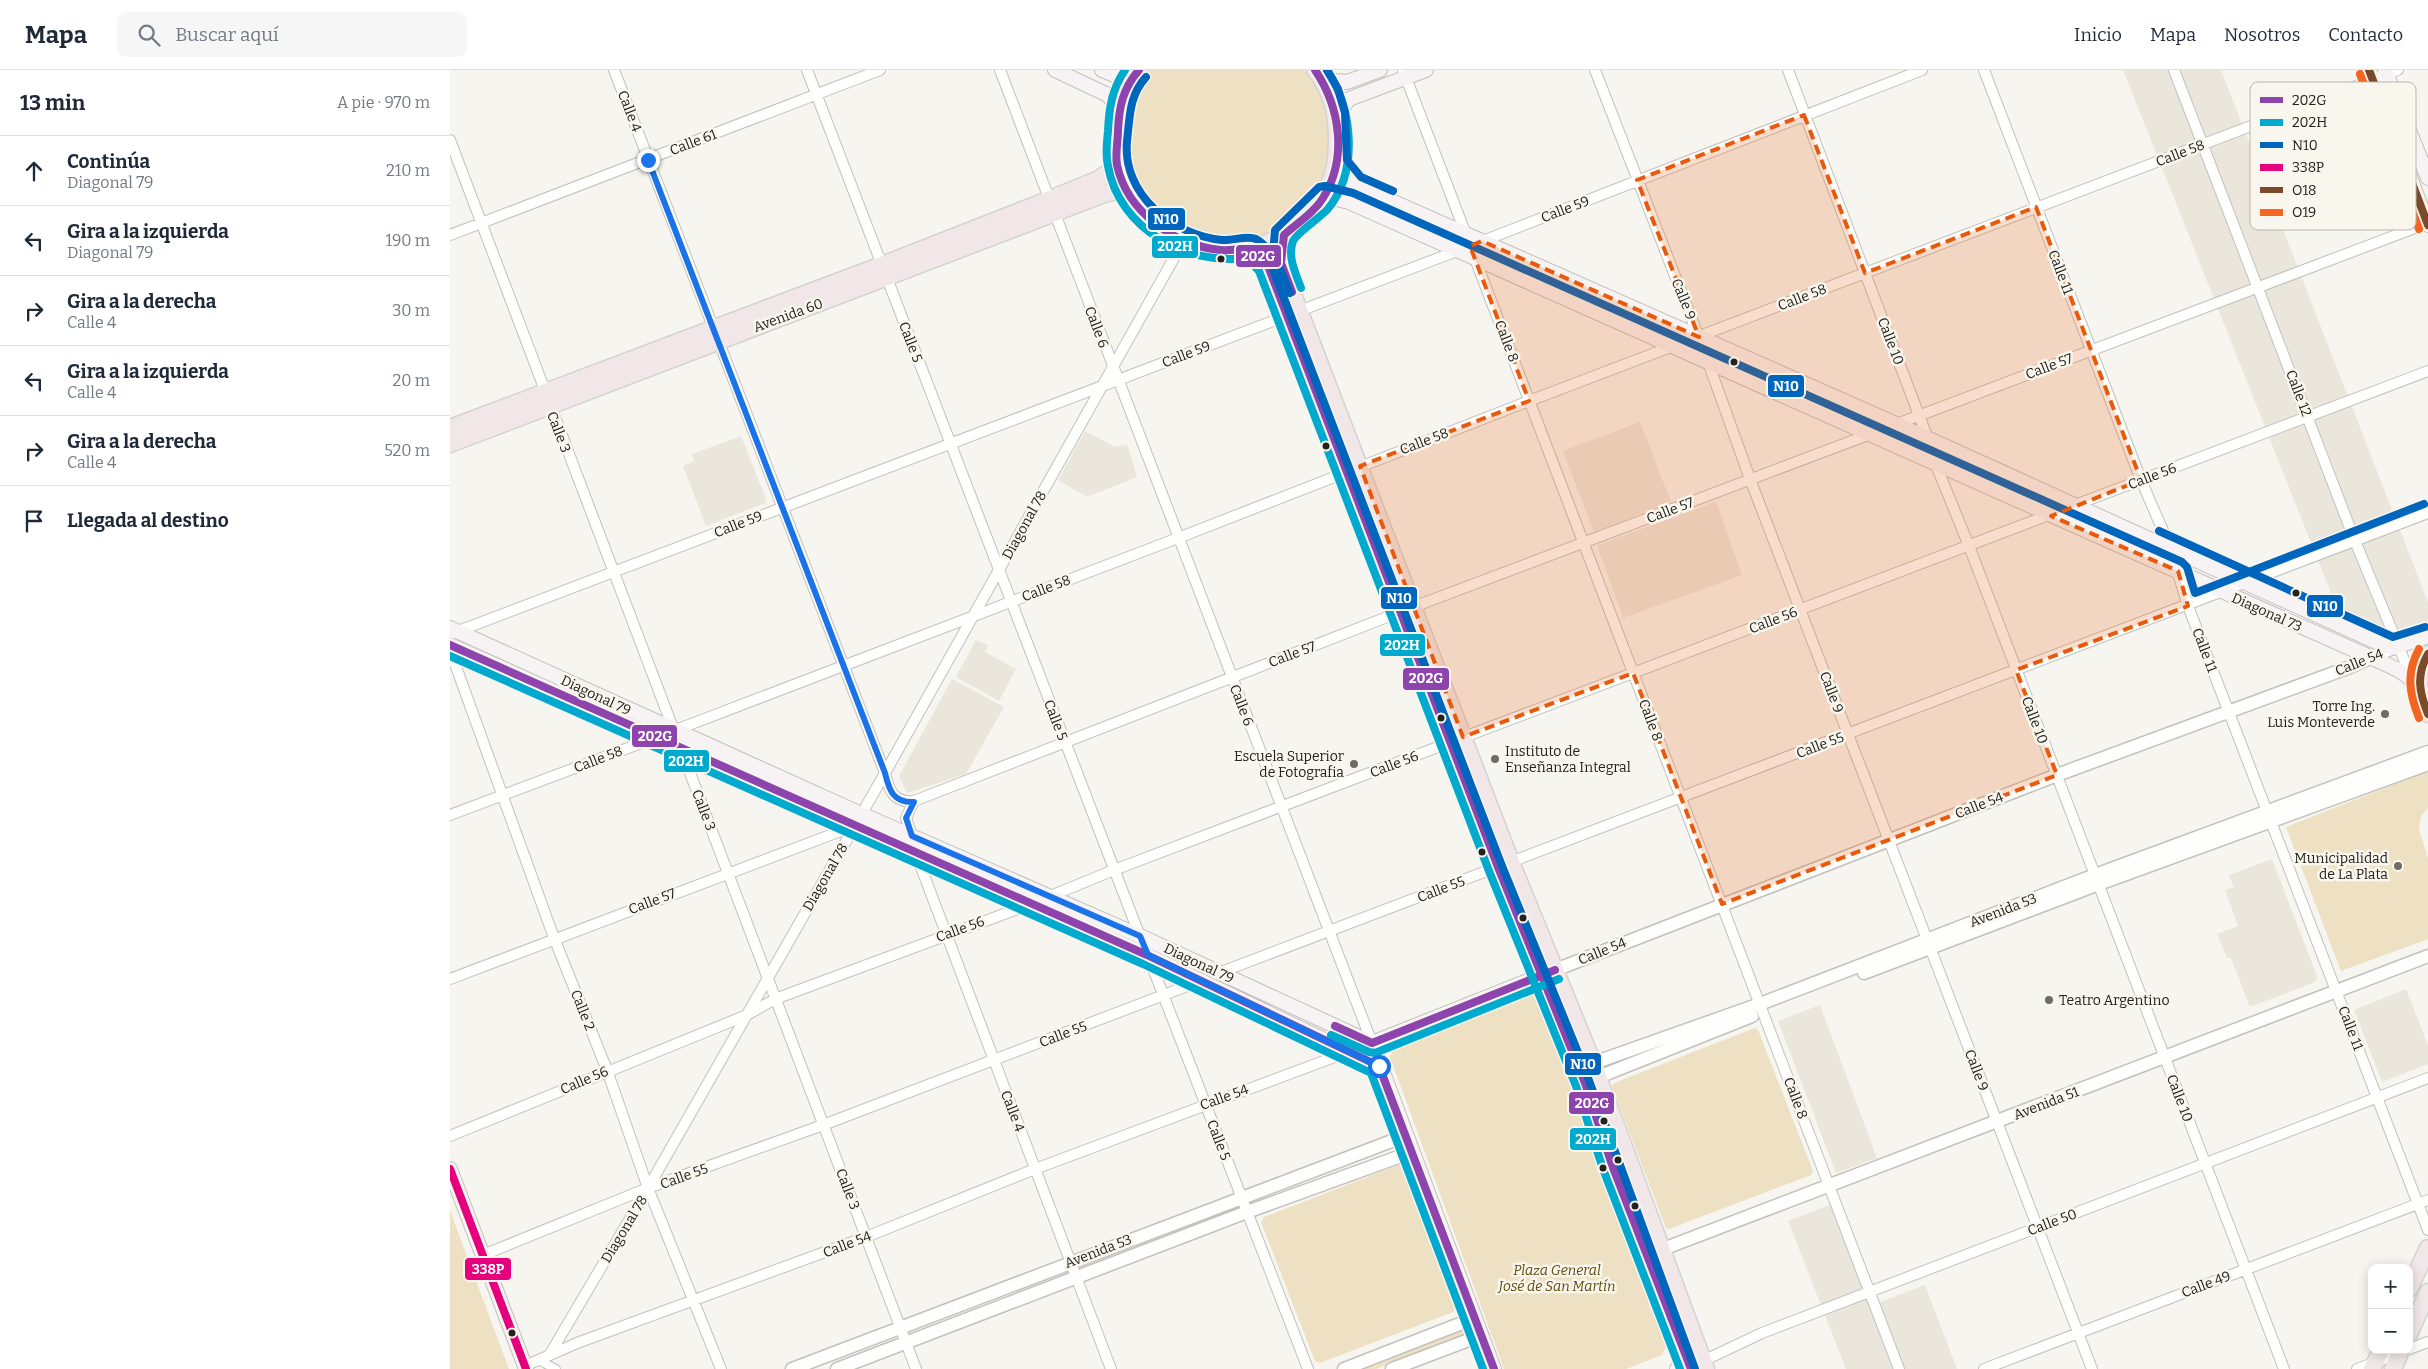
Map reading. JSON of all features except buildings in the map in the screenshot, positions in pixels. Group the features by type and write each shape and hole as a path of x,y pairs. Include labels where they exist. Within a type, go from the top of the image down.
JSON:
{"main road":[{"path":"1055,70 1113,102"},
{"path":"1102,70 1129,74 1113,102 1117,166 1127,190 1148,219 1183,242 1221,250 1251,248 1284,235 1324,196 1337,164 1337,114 1319,75"},
{"path":"1319,75 1347,82 1380,70"},
{"path":"1337,114 1349,99 1405,74 1426,70"},
{"path":"2416,144 2428,178"},
{"name":"Diagonal 73","path":"1337,164 1355,185 1473,240 1699,337 2170,547 2246,583 2396,647"},
{"name":"Avenida 60","path":"1103,186 1117,166"},
{"path":"1349,202 1349,190 1355,185"},
{"name":"Avenida 60","path":"450,444 548,399 716,334 885,272 1103,186 1127,190"},
{"path":"2416,192 2428,223"},
{"name":"Diagonal 73","path":"1324,196 1349,202 1475,260 2372,658 2401,671 2416,685"},
{"path":"1284,235 1281,263 1294,313 1504,865 1588,1073 1663,1249 1693,1367"},
{"path":"1251,248 1268,266 1294,313"},
{"name":"Avenida 60","path":"450,428 548,399"},
{"name":"Diagonal 79","path":"452,631 675,731 858,820 916,854 1148,955 1200,982 1379,1066"},
{"name":"Calle 54","path":"2396,647 2428,636"},
{"name":"Diagonal 79","path":"450,645 657,737 858,820 912,836 1140,936 1372,1043"},
{"path":"2416,685 2420,670 2428,654"},
{"name":"Calle 12","path":"2416,685 2428,714"},
{"name":"Calle 54","path":"1372,1043 1548,972"},
{"name":"Calle 6","path":"1372,1043 1405,1136 1494,1369"},
{"path":"1588,1073 1612,1165 1693,1367"},
{"path":"450,1169 526,1368"},
{"path":"2413,1280 2428,1248"},
{"path":"2413,1325 2428,1292"},
{"path":"2392,1369 2401,1354"}],"street":[{"name":"Calle 4","path":"614,70 893,795 906,802 914,802"},
{"name":"Calle 5","path":"807,70 1308,1369"},
{"name":"Calle 61","path":"450,235 880,70"},
{"name":"Calle 6","path":"1000,70 1372,1043"},
{"name":"Calle 9","path":"1595,70 1699,337 1750,479 2092,1369"},
{"name":"Calle 10","path":"1788,70 1928,439 1936,465 1969,546 2284,1369"},
{"name":"Calle 59","path":"452,631 613,572 1457,251 1473,240 1637,180 1922,70"},
{"name":"Calle 11","path":"1984,70 2141,480 2170,547 2188,606 2377,1097 2423,1202 2428,1230"},
{"name":"Calle 12","path":"2174,70 2396,647 2416,685"},
{"name":"Calle 58","path":"2354,82 2371,75 2390,71"},
{"name":"Calle 8","path":"1405,74 1473,240 1475,260 1899,1369"},
{"name":"Calle 58","path":"450,815 675,731 2250,125"},
{"name":"Calle 3","path":"450,140 916,1369"},
{"name":"Calle 57","path":"2416,228 2428,223"},
{"name":"Calle 57","path":"914,802 1407,610 2409,230"},
{"name":"Diagonal 78","path":"550,1354 648,1188 885,773 1183,242"},
{"name":"Calle 56","path":"450,1136 607,1070 747,1015 775,999 1031,904 1114,870 2428,371"},
{"name":"Calle 55","path":"483,1255 648,1188 823,1125 1200,982 1219,972 2188,606 2428,513"},
{"name":"Calle 54","path":"1548,972 2057,775 2372,658 2396,647"},
{"name":"Calle 2","path":"450,650 554,938 607,1070 648,1188 721,1369"},
{"name":"Avenida 53","path":"2269,817 2428,752"},
{"name":"Avenida 53","path":"1588,1073 2097,879 2269,817 2428,764"},
{"path":"912,836 906,818 914,802"},
{"name":"Calle 57","path":"450,979 858,820"},
{"name":"Calle 4","path":"916,854 1110,1369"},
{"name":"Avenida 51","path":"1663,1249 2428,956"},
{"name":"Calle 54","path":"526,1368 550,1354 866,1237 1035,1169 1372,1043"},
{"name":"Calle 50","path":"1693,1367 1762,1334 2428,1078"},
{"name":"Avenida 53","path":"792,1369 1405,1136"},
{"name":"Avenida 53","path":"837,1369 1247,1212 1412,1152"},
{"name":"Calle 49","path":"1984,1369 2423,1202"},
{"path":"1344,1369 1476,1318"},
{"path":"1392,1369 1482,1335"},
{"path":"2413,1347 2428,1342"},
{"path":"2357,1369 2393,1354"},
{"path":"538,1360 556,1369"}],"highlighted area":[{"path":"1804,115 1865,273 2036,207 2141,480 2051,516 2178,571 2188,606 2016,670 2057,775 1722,904 1633,673 1463,737 1360,466 1529,401 1470,246 1482,241 1699,337 1637,180"}],"shaded area":[{"path":"2123,70 2221,70 2250,145 2250,230 2283,230 2428,602 2428,625 2405,634 2375,631 2339,613"},
{"path":"1640,422 1671,502 1594,532 1563,451"},
{"path":"1085,431 1115,447 1127,444 1137,477 1087,497 1058,480"},
{"path":"741,436 766,499 765,503 706,526 683,466 694,461 692,454"},
{"path":"1716,502 1742,575 1623,618 1597,545"},
{"path":"976,640 988,645 985,652 1016,669 999,701 956,677"},
{"path":"952,679 1004,707 966,774 907,793 899,776"},
{"path":"2272,859 2317,976 2315,982 2250,1007 2231,958 2227,958 2217,934 2238,926 2225,890 2234,887 2229,875"},
{"path":"2406,989 2428,1045 2428,1064 2382,1082 2354,1010"},
{"path":"1820,1005 1877,1158 1836,1173 1778,1021"},
{"path":"1832,1204 1870,1306 1925,1285 1957,1369 1846,1369 1788,1221"}],"green space":[{"path":"1150,70 1304,70 1313,78 1328,109 1330,143 1321,184 1277,229 1254,239 1242,241 1201,238 1194,237 1175,228 1157,214 1142,196 1132,176 1126,154 1124,132 1128,110 1136,89"},
{"path":"2428,771 2428,808 2421,816 2419,830 2428,858 2428,939 2341,971 2286,827"},
{"name":"Plaza General José de San Martín","path":"1523,988 1537,993 1668,1343 1662,1355 1626,1369 1504,1369 1390,1057 1393,1050"},
{"path":"1755,1028 1758,1030 1813,1171 1811,1175 1669,1229 1666,1228 1612,1086 1614,1083"},
{"path":"1399,1165 1405,1166 1409,1170 1458,1298 1458,1306 1453,1312 1320,1363 1315,1361 1261,1222 1264,1217"},
{"path":"450,1211 509,1369 450,1369"},
{"path":"1467,1328 1469,1334 1376,1369 1361,1369"}],"transit line":[{"name":"202H","path":"1125,70 1114,92 1108,123 1106,148 1108,166 1115,188 1126,208 1141,225 1159,239 1180,249 1202,256 1224,259 1247,258 1259,271 1489,871 1576,1086 1603,1169 1680,1369"},
{"name":"202G","path":"1139,70 1129,84 1119,113 1116,161 1122,182 1142,211 1170,233 1203,247 1220,250 1251,248 1268,266 1498,867 1585,1083 1612,1165 1691,1369"},
{"name":"202G","path":"1292,292 1281,263 1284,235 1310,213 1323,198 1331,183 1338,150 1335,116 1324,84 1315,70"},
{"name":"202H","path":"1301,288 1292,259 1291,247 1293,241 1327,210 1337,195 1344,178 1348,159 1347,121 1336,86 1327,70"},
{"name":"N10","path":"1327,70 1338,89 1345,113 1347,160 1361,177 1393,191"},
{"name":"O18","path":"2369,70 2374,82"},
{"name":"O19","path":"2360,74 2363,82"},
{"name":"N10","path":"1146,77 1140,84 1133,99 1127,141 1128,160 1133,178 1142,194 1154,208 1185,230 1222,240 1256,239 1273,256 1290,293"},
{"name":"N10","path":"1695,1369 1584,1067 1502,866 1272,267 1275,230 1319,187 1325,186 1353,193 2182,562 2187,567 2195,593 2424,504"},
{"name":"O18","path":"2416,193 2428,225"},
{"name":"O19","path":"2416,221 2419,229"},
{"name":"N10","path":"2159,531 2393,637 2425,627"},
{"name":"202G","path":"450,645 1147,955 1379,1066 1494,1369"},
{"name":"O19","path":"2419,649 2412,666 2410,683 2419,718"},
{"name":"O18","path":"2428,654 2420,676 2421,691 2428,714"},
{"name":"202H","path":"450,656 1143,964 1371,1073 1483,1369"},
{"name":"202G","path":"1335,1026 1372,1043 1555,970"},
{"name":"202H","path":"1331,1035 1375,1053 1559,979"},
{"name":"338P","path":"450,1169 526,1369"}],"place":[{"name":"Torre Ing. Luis Monteverde","path":"2385,714"},
{"name":"Instituto de Enseñanza Integral","path":"1495,759"},
{"name":"Escuela Superior de Fotografia","path":"1354,764"},
{"name":"Municipalidad de La Plata","path":"2398,866"},
{"name":"Teatro Argentino","path":"2049,1000"}],"route":[{"path":"648,160 885,773 890,791 898,799 914,802 907,812 906,818 908,830 912,836 1140,936 1148,955 1200,982 1379,1066"}]}
